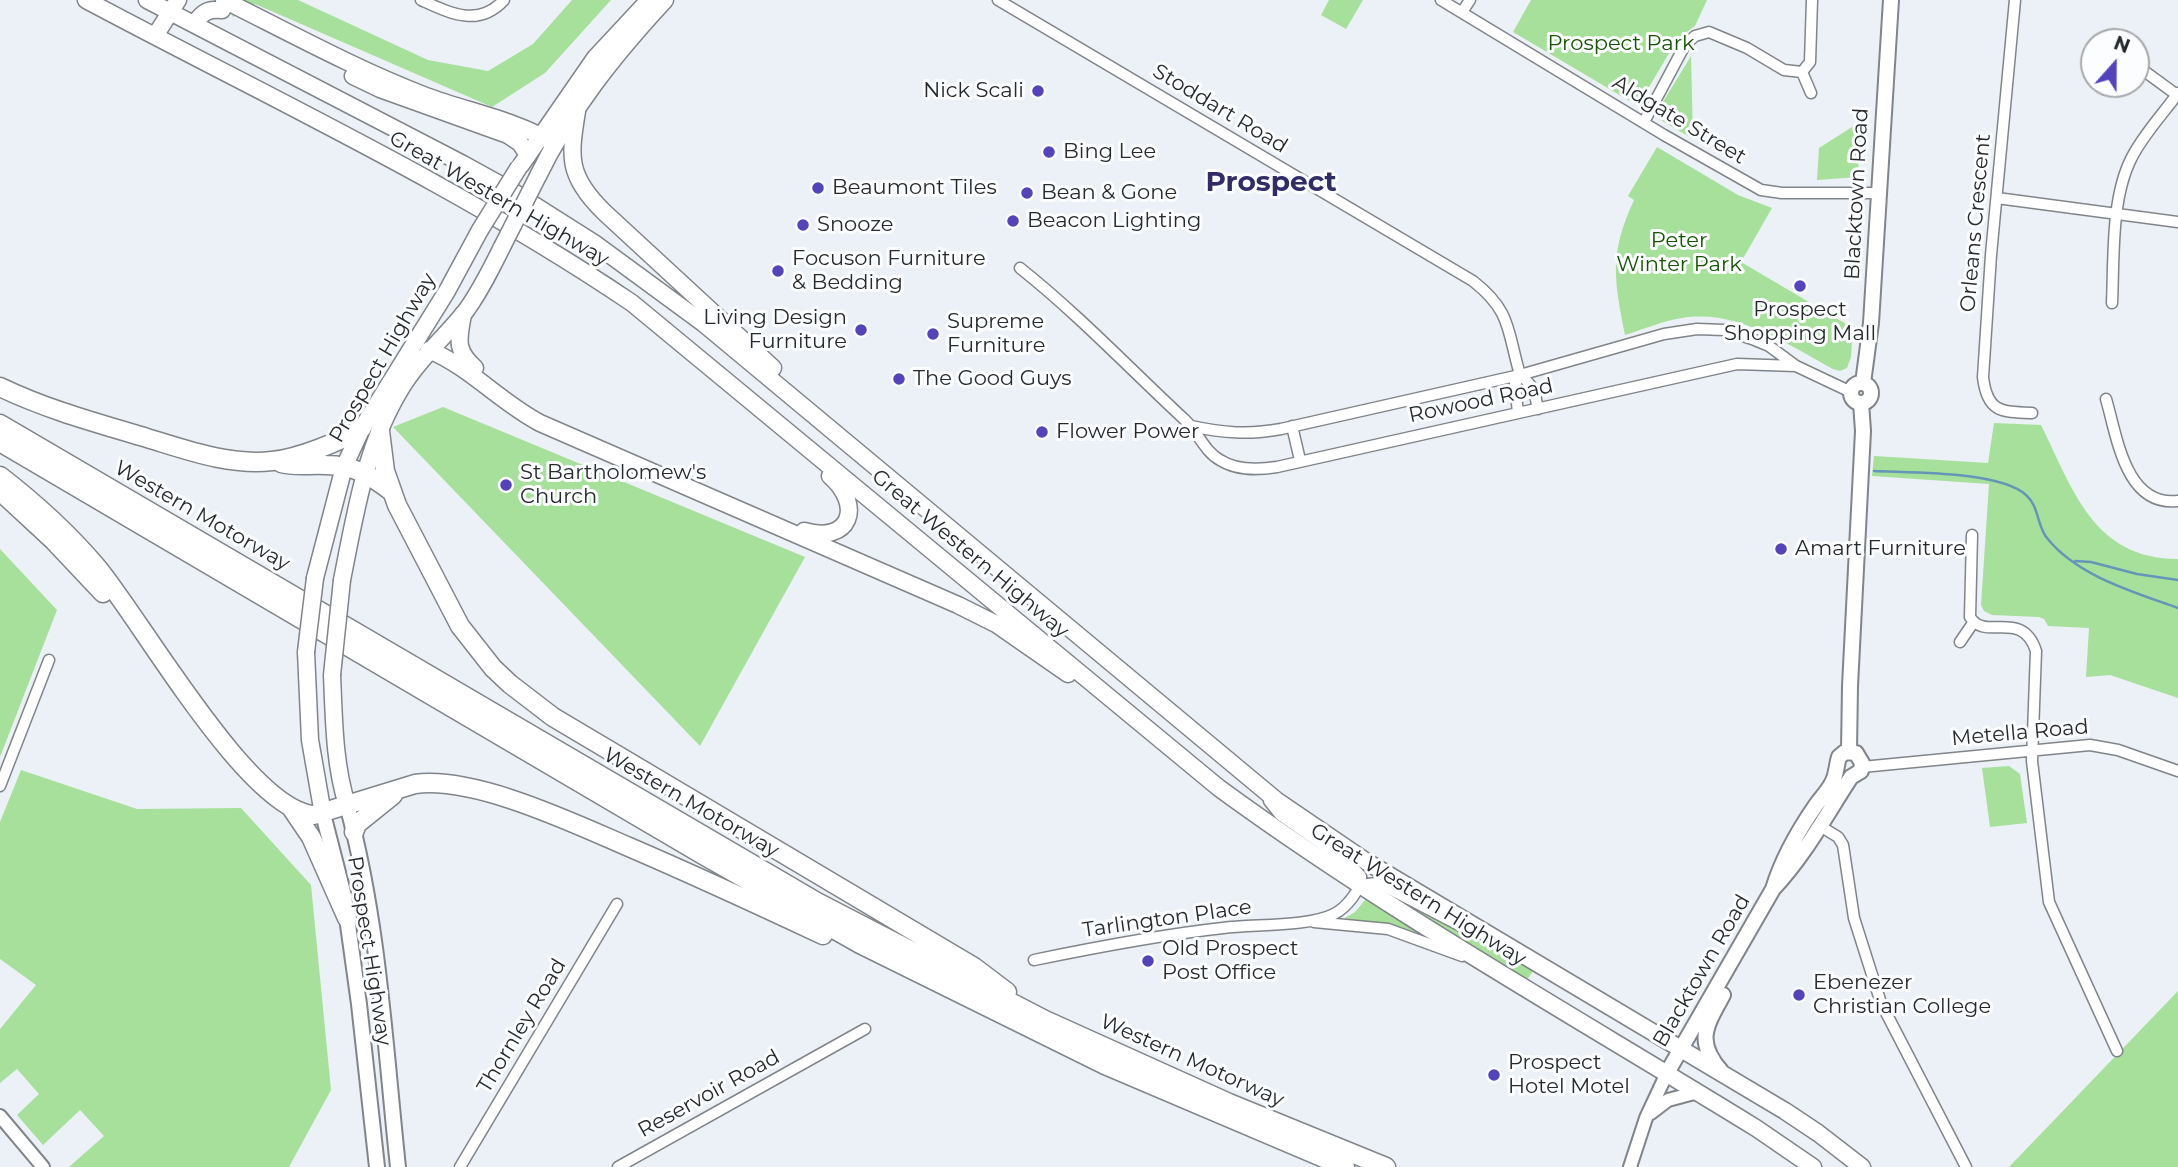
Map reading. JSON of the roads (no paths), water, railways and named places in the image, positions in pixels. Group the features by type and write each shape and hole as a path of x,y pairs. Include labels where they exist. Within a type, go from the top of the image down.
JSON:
{"highway":[{"path":"0,387 69,415 187,450 239,461 274,461 371,429 393,492 460,626 501,676 553,717 974,967 1045,1020"},
{"name":"Western Motorway","path":"0,425 755,867 881,936 1045,1020 1229,1103 1386,1167"},
{"name":"Western Motorway","path":"0,442 860,944 1105,1065 1345,1167"},
{"path":"274,461 290,466 327,464 364,472 393,492"},
{"path":"0,476 36,505 80,549 142,628 219,739 269,791 291,808 306,815 323,814 429,782 446,783 547,812 827,937 860,944"},
{"path":"0,491 54,541 108,599 142,628"},
{"path":"354,832 356,824 402,789"},
{"path":"291,808 311,837 347,918"}],"main road":[{"name":"Great Western Highway","path":"86,0 447,189 537,240 632,303 1229,795 1306,851 1698,1092 1813,1167"},
{"path":"209,0 426,96 528,129 548,140"},
{"name":"Prospect Highway","path":"377,1167 344,896 323,814 310,740 306,652 315,578 344,467 429,350 474,299 538,176 548,140 595,58 649,0"},
{"name":"Prospect Highway","path":"398,1167 379,979 354,832 340,783 332,675 342,580 371,429 480,230 524,161 548,140 665,0"},
{"name":"Blacktown Road","path":"1863,383 1871,323 1890,2"},
{"name":"Great Western Highway","path":"162,3 194,24 512,191 594,243 703,323 1257,784 1348,849 1721,1071 1818,1133 1862,1167"},
{"path":"149,33 162,3"},
{"path":"194,24 202,12 223,5 380,89 508,135 520,143 524,161"},
{"path":"578,105 571,154 578,179 592,200 804,397 854,449"},
{"path":"463,314 459,340 462,357 531,411 564,429 804,531 826,534 835,532 846,519 850,503 847,494 839,483 763,410"},
{"path":"429,350 465,369 507,404 552,429 893,575 996,624 1150,731"},
{"path":"1863,383 1871,392 1869,398 1861,403 1852,399 1850,392 1856,384 1863,383"},
{"path":"1849,751 1850,672 1863,431 1861,403"},
{"path":"889,514 885,492 890,486 900,488"},
{"path":"1849,751 1859,756 1862,767 1858,774 1844,773 1839,757 1849,751"},
{"name":"Blacktown Road","path":"1667,1073 1773,889 1789,851 1824,795 1844,773"},
{"name":"Blacktown Road","path":"1773,889 1787,874 1820,826 1844,773"},
{"path":"1789,851 1809,829 1820,826 1817,815 1824,795"},
{"path":"1721,1071 1706,1050 1704,1041 1709,1022 1727,988 1731,964"}],"street":[{"path":"421,0 456,15 473,17 489,12 503,0"},
{"name":"Stoddart Road","path":"998,0 1474,281 1497,302 1505,315 1520,375 1534,389 1538,409"},
{"name":"Aldgate Street","path":"1441,0 1761,190 1782,194 1878,193"},
{"path":"1462,12 1470,0"},
{"path":"1802,72 1810,62 1812,0"},
{"name":"Orleans Crescent","path":"2015,0 1983,377 1989,402 2000,410 2032,413"},
{"path":"1644,122 1685,45 1695,36 1709,32 1747,48 1784,70 1802,72"},
{"path":"1802,72 1811,93"},
{"path":"2112,303 2119,194 2132,157 2177,94 2150,75"},
{"path":"1997,198 2178,222"},
{"name":"Rowood Road","path":"1020,268 1060,300 1191,426 1212,454 1230,465 1262,469 1737,364 1796,366"},
{"name":"Rowood Road","path":"1191,426 1217,432 1249,434 1293,426 1520,375 1664,334 1697,329 1724,330 1752,339 1769,346 1796,366 1850,392"},
{"name":"Stoddart Road","path":"1518,413 1514,394 1520,375"},
{"path":"2106,399 2128,472 2135,483 2144,493 2157,499 2178,501"},
{"path":"1293,426 1300,460"},
{"path":"1972,535 1969,617 1973,623 1980,626 2025,631 2032,638 2036,651 2032,750 2049,902 2117,1051"},
{"path":"1960,642 1973,623"},
{"path":"0,786 49,660"},
{"name":"Metella Road","path":"1862,767 2090,745 2178,771"},
{"path":"1257,784 1280,815 1355,868 1361,876 1360,885 1382,885 1463,929 1516,950"},
{"path":"1820,826 1838,837 1843,845 1854,918 1881,1003 1966,1167"},
{"name":"Tarlington Place","path":"1034,960 1154,936 1306,921 1335,914 1349,901 1360,885"},
{"name":"Thornley Road","path":"460,1167 617,904"},
{"name":"Tarlington Place","path":"1306,921 1388,929 1489,965"},
{"name":"Reservoir Road","path":"618,1167 865,1029"},
{"path":"1630,1167 1646,1118 1667,1073"},
{"path":"1646,1118 1668,1100 1698,1092"},
{"path":"0,1116 43,1167"}],"waterway":[{"path":"1874,471 1976,477 2013,487 2030,500 2047,538 2074,563 2125,589 2178,608"},
{"path":"2075,561 2178,580"}],"place":[{"name":"Nick Scali","path":"1038,91"},
{"name":"Bing Lee","path":"1049,152"},
{"name":"Beaumont Tiles","path":"818,188"},
{"name":"Bean & Gone","path":"1027,193"},
{"name":"Beacon Lighting","path":"1013,221"},
{"name":"Snooze","path":"803,225"},
{"name":"Focuson Furniture & Bedding","path":"778,271"},
{"name":"Prospect Shopping Mall","path":"1800,286"},
{"name":"Living Design Furniture","path":"861,330"},
{"name":"Supreme Furniture","path":"933,334"},
{"name":"The Good Guys","path":"899,379"},
{"name":"Flower Power","path":"1042,432"},
{"name":"St Bartholomew's Church","path":"506,485"},
{"name":"Amart Furniture","path":"1781,549"},
{"name":"Old Prospect Post Office","path":"1148,961"},
{"name":"Ebenezer Christian College","path":"1799,995"},
{"name":"Prospect Hotel Motel","path":"1494,1075"}],"district":[{"name":"Prospect","path":"1271,183"}],"park label":[{"name":"Prospect Park","path":"1621,44"},
{"name":"Peter Winter Park","path":"1679,253"}]}
